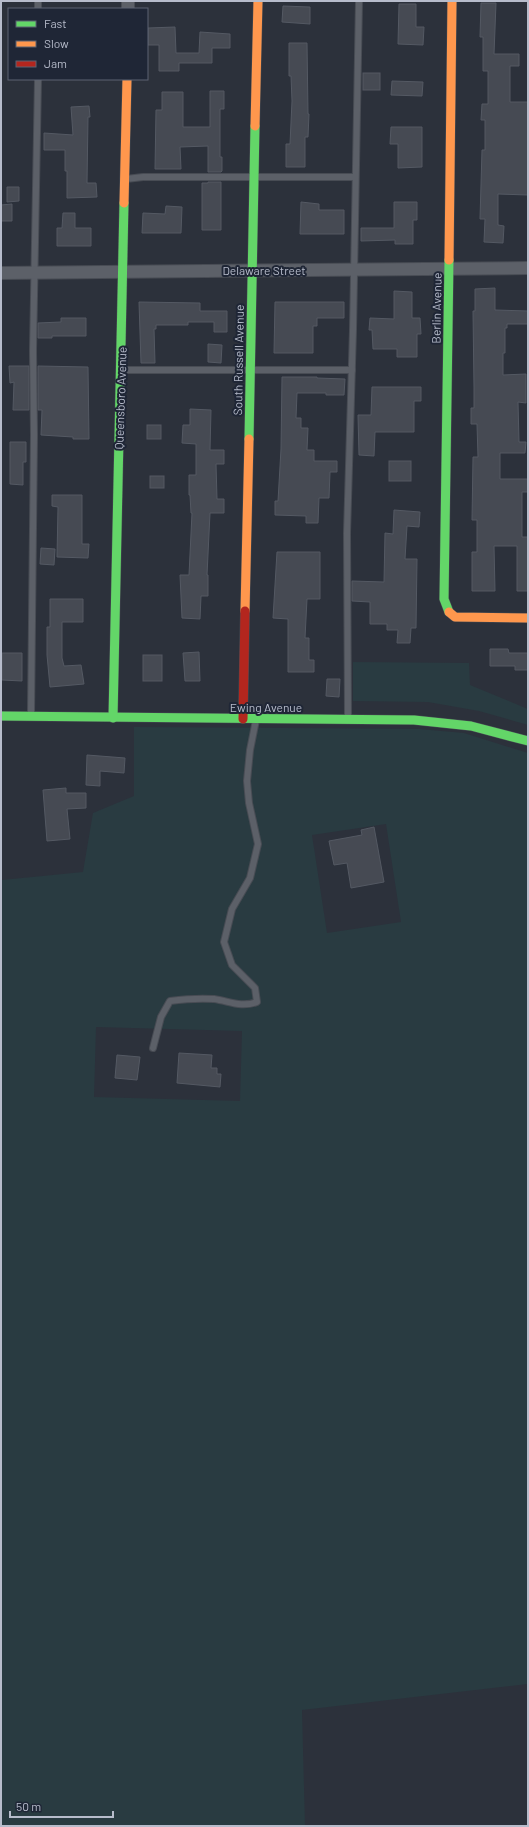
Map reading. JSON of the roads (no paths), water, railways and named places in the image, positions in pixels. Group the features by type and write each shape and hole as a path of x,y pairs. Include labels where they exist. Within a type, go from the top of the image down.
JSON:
{"street":[{"name":"South Russell Avenue","path":"243,719 258,1"},
{"name":"Berlin Avenue","path":"452,1 445,607 449,613 455,617 528,618"},
{"name":"Queensboro Avenue","path":"113,718 127,80"},
{"name":"Delaware Street","path":"1,273 528,268"},
{"name":"Ewing Avenue","path":"1,716 437,722 471,726 528,741"}],"lane":[{"path":"348,720 347,533 352,370 359,1"},
{"path":"31,716 34,435 33,351 36,272 38,80"},
{"path":"124,180 143,177 355,177"},
{"path":"120,370 352,370"},
{"path":"153,1048 161,1017 170,1001 190,998 248,1005 257,1002 255,988 232,964 224,942 232,909 250,878 258,844 249,803 247,781 250,750 256,719"}]}
